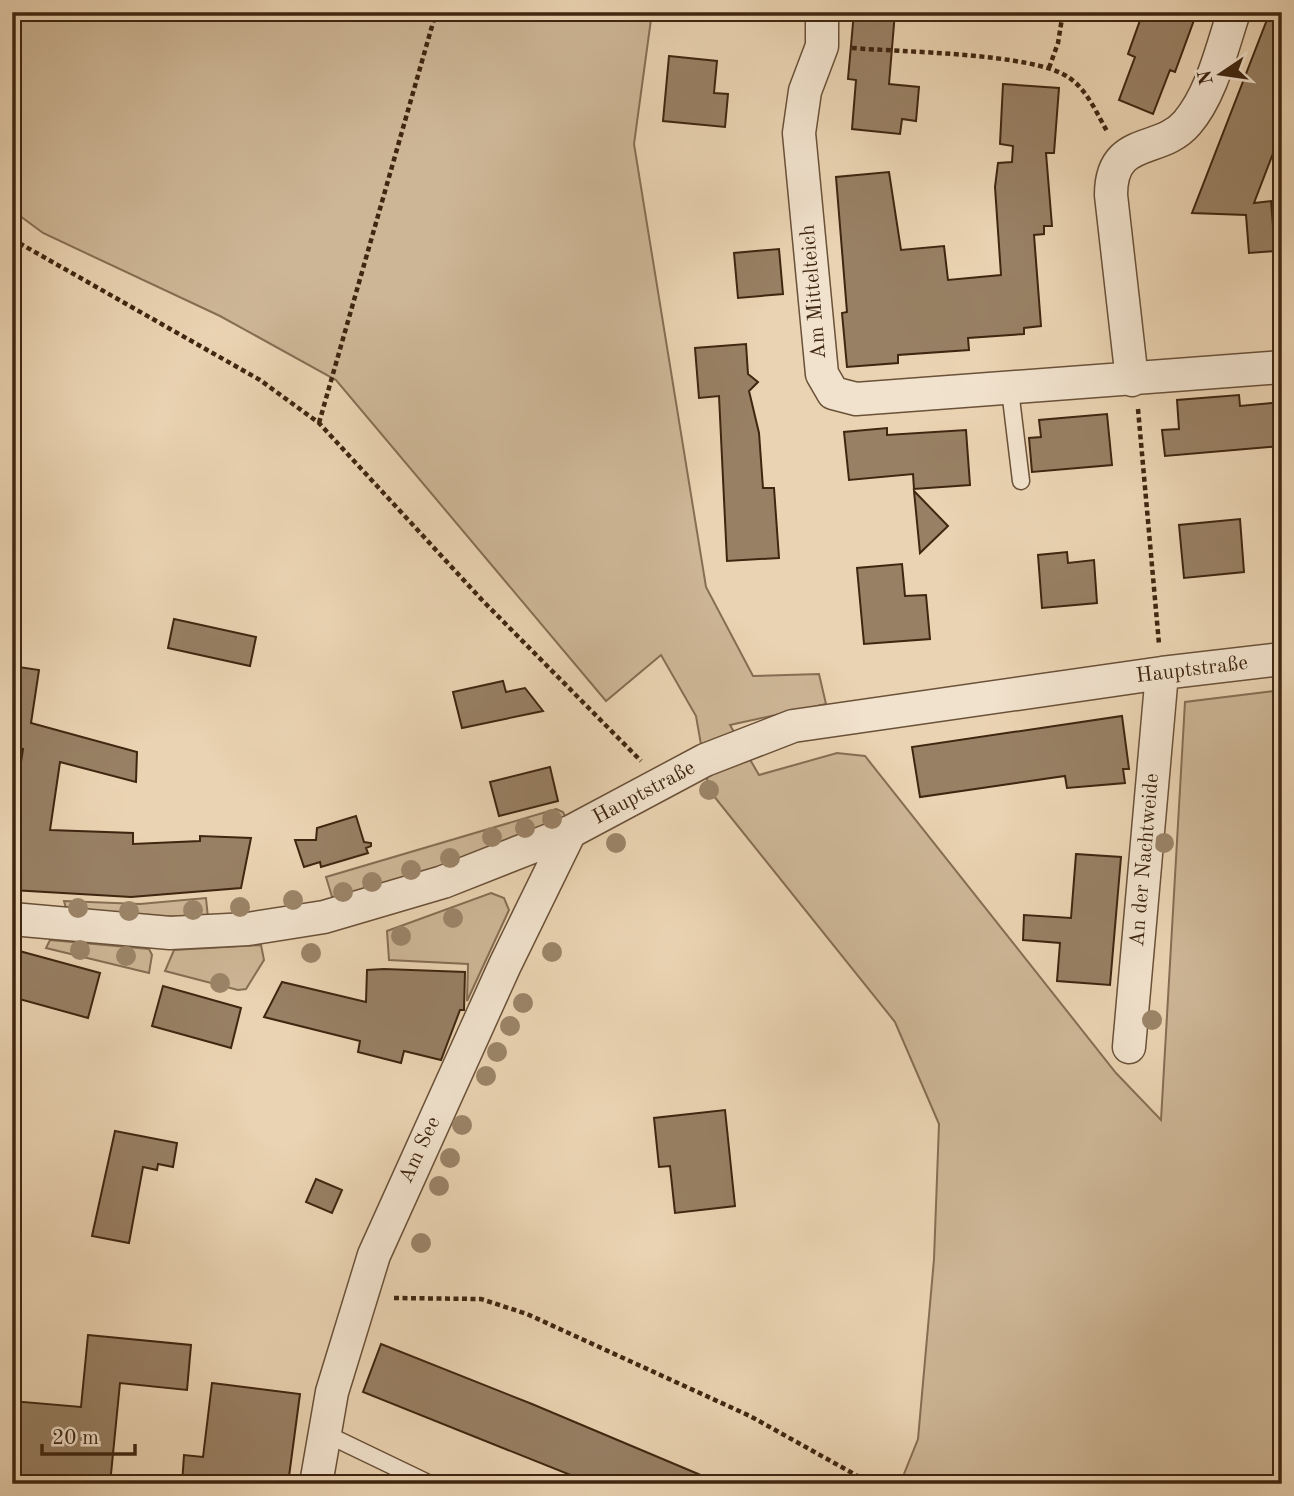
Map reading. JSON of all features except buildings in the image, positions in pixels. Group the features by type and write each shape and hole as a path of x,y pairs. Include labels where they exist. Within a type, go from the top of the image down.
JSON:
{"street":[{"name":"Am Mittelteich","path":"822,12 822,46 805,91 799,133 820,364 825,384 837,396 849,399 1010,390 1282,367"},
{"path":"1134,380 1111,195 1113,176 1122,159 1137,148 1177,131 1189,121 1202,98 1234,12"},
{"name":"Hauptstraße","path":"12,919 170,933 222,931 296,922 363,907 431,886 570,832 705,761 747,742 793,726 1162,673 1282,659"},
{"name":"An der Nachtweide","path":"1129,1047 1162,673"},
{"name":"Am See","path":"316,1484 324,1433 360,1297 392,1210 570,832"}],"lane":[{"path":"1010,390 1021,481"},
{"path":"324,1433 429,1484"}],"path":[{"path":"319,423 436,12"},
{"path":"1049,68 1058,43 1063,12"},
{"path":"822,46 1013,61 1049,68 1068,76 1081,89 1122,159"},
{"path":"12,239 260,380 319,423 482,600 662,782"},
{"path":"1134,380 1162,673"},
{"path":"360,1297 481,1299 514,1309 750,1416 872,1484"}],"shaded area":[{"path":"12,12 652,12 634,144 706,587 753,676 819,674 826,704 730,725 759,775 837,753 865,756 1116,1073 1161,1120 1185,702 1282,690 1282,1484 900,1484 918,1439 934,1259 939,1124 895,1022 709,790 696,716 661,655 606,701 336,380 220,316 43,233 12,210"},
{"path":"556,809 563,812 567,820 466,858 333,900 326,877"},
{"path":"491,893 504,898 509,910 467,1001 468,964 389,960 387,931"},
{"path":"206,898 208,918 67,912 64,901 140,904"},
{"path":"50,940 149,949 152,955 149,973 46,948"},
{"path":"261,945 264,960 246,989 238,990 165,971 174,950"}]}
